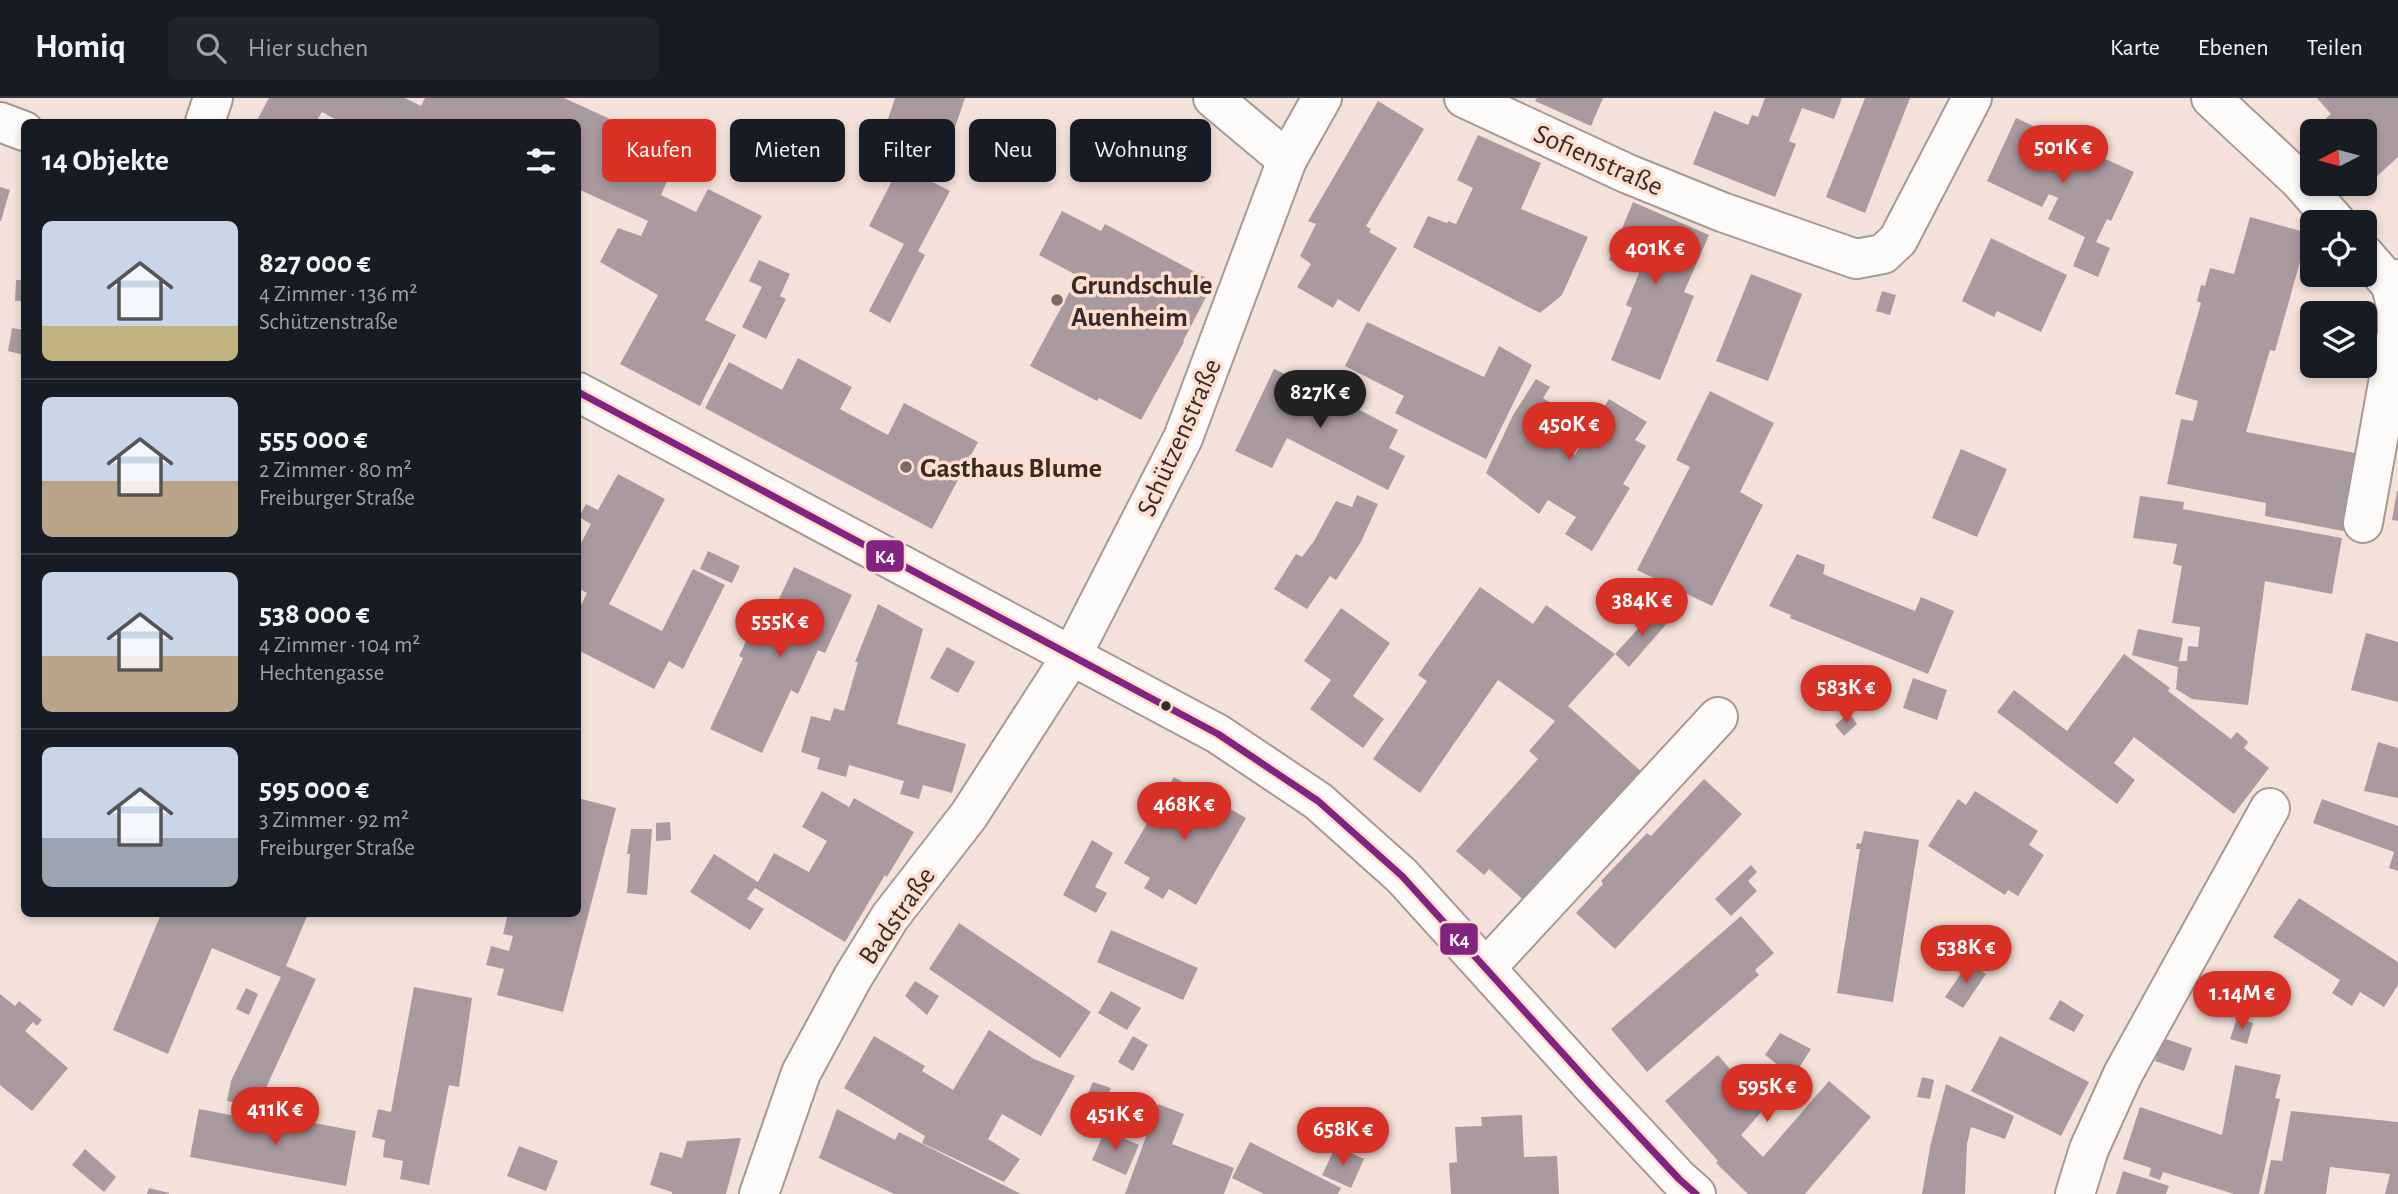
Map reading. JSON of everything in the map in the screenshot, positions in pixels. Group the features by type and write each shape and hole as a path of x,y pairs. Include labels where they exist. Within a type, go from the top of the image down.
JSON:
{"street":[{"path":"206,119 213,98"},
{"path":"1213,98 1287,160"},
{"name":"Schützenstraße","path":"1072,655 1183,438 1287,160 1322,98"},
{"name":"Sofienstraße","path":"1464,98 1628,174 1722,212 1856,259 1883,254 1898,240 1972,98"},
{"path":"2211,98 2299,180 2325,210"},
{"path":"0,122 21,130"},
{"path":"2363,523 2397,333 2396,285 2377,267"},
{"path":"581,393 1218,734 1318,801 1402,876 1679,1179 1696,1194"},
{"name":"Badstraße","path":"759,1194 801,1073 853,977 890,917 970,815 1072,655"},
{"path":"1486,968 1718,717"},
{"path":"2075,1194 2089,1149 2123,1074 2270,808"}],"building":[{"path":"269,98 405,98 421,106 425,98 564,98 610,119 602,119 602,182 667,182 661,195 696,212 708,189 762,216 705,320 736,335 700,406 620,364 658,295 600,262 618,228 641,236 648,221 581,190 581,119 335,119 322,112 318,119 258,119"},
{"path":"895,98 965,98 955,127 955,119 888,119"},
{"path":"1537,98 1603,98 1591,126 1535,101"},
{"path":"1765,98 1842,98 1834,119 1802,108 1789,141 1796,144 1775,197 1693,164 1714,111 1748,125 1752,115 1758,117"},
{"path":"1865,98 1910,98 1865,213 1826,197"},
{"path":"2317,98 2398,98 2398,157 2377,176 2377,119 2325,119 2331,114"},
{"path":"1378,101 1424,129 1366,226 1371,229 1369,232 1397,248 1359,312 1338,299 1333,308 1297,287 1311,264 1300,256 1316,224 1308,221"},
{"path":"2016,118 2134,172 2111,221 2107,219 2096,242 2110,248 2098,277 2073,266 2085,237 2048,219 2058,198 2049,194 2042,207 1987,181"},
{"path":"1478,135 1541,163 1521,209 1588,237 1562,295 1540,313 1413,247 1428,216 1456,224 1473,188 1457,180"},
{"path":"891,182 933,182 950,191 918,251 925,255 890,323 869,311 904,244 869,226"},
{"path":"0,187 10,190 1,221 0,221"},
{"path":"1633,202 1709,235 1684,292 1694,296 1660,380 1611,360 1632,308 1626,305 1639,273 1609,260"},
{"path":"1062,211 1101,231 1105,224 1214,282 1141,420 1099,398 1097,401 1030,366 1078,276 1039,255"},
{"path":"2250,217 2300,231 2300,262 2275,351 2270,350 2246,432 2355,453 2343,531 2265,516 2266,503 2167,484 2181,419 2193,421 2198,401 2175,394 2201,303 2197,301 2201,285 2205,286 2210,268 2234,274"},
{"path":"1991,238 2067,275 2041,332 1997,311 1994,317 1962,301"},
{"path":"759,260 790,274 780,296 786,299 766,339 742,327 762,287 749,281"},
{"path":"1751,274 1802,294 1768,381 1716,361"},
{"path":"16,280 21,280 21,301 15,301"},
{"path":"1882,291 1896,295 1890,315 1876,311"},
{"path":"1367,322 1484,377 1499,346 1532,365 1486,459 1395,413 1404,396 1345,366"},
{"path":"12,328 21,330 21,354 8,351"},
{"path":"798,358 852,387 840,409 888,435 904,403 978,442 932,529 705,408 729,362 782,390"},
{"path":"1274,369 1398,430 1389,448 1405,456 1388,490 1287,438 1272,468 1235,451"},
{"path":"1536,379 1550,387 1543,398 1582,423 1566,449 1575,455 1609,399 1647,422 1635,440 1646,446 1623,484 1630,488 1592,551 1565,534 1576,517 1548,500 1539,514 1486,473 1513,415"},
{"path":"1710,391 1774,423 1740,492 1763,505 1712,606 1637,570 1690,467 1676,460"},
{"path":"1961,449 2007,469 1977,537 1932,518"},
{"path":"618,474 665,499 609,604 662,631 693,569 725,585 683,669 669,661 654,689 581,652 581,605 587,593 581,590 581,543 591,524 581,518 581,513 586,504 598,510"},
{"path":"2398,491 2398,521 2392,520"},
{"path":"1357,495 1378,504 1361,542 1336,580 1330,576 1307,609 1274,589 1296,554 1302,557 1314,541 1336,501 1352,507"},
{"path":"2140,496 2184,502 2183,509 2342,538 2332,594 2265,581 2248,705 2192,699 2176,689 2178,667 2132,655 2138,629 2183,638 2179,661 2187,661 2188,646 2198,647 2200,627 2172,623 2182,566 2173,564 2177,544 2133,538"},
{"path":"708,551 740,566 732,583 700,569"},
{"path":"1797,554 1825,565 1823,574 1915,611 1921,597 1954,611 1928,674 1790,618 1791,615 1769,606"},
{"path":"794,567 852,595 825,653 818,650 798,694 791,690 762,753 710,729 743,658 739,656 750,633 760,639"},
{"path":"1480,587 1533,624 1546,605 1615,654 1568,706 1644,774 1528,904 1489,869 1484,875 1456,851 1538,759 1529,751 1555,721 1498,680 1420,793 1373,759 1427,681 1418,675"},
{"path":"878,604 923,629 897,724 966,744 952,793 923,785 919,799 900,794 904,781 849,765 846,777 817,769 820,758 801,752 811,716 830,721 834,708 844,711 858,662 855,662"},
{"path":"1341,608 1390,643 1353,696 1384,719 1363,748 1310,709 1331,680 1304,661"},
{"path":"1656,609 1669,621 1629,667 1615,654"},
{"path":"2366,633 2398,642 2398,702 2351,690"},
{"path":"947,647 975,662 958,693 930,678"},
{"path":"2124,654 2231,739 2237,732 2248,742 2244,748 2269,768 2234,814 2134,737 2114,763 2135,780 2117,804 1997,712 2014,690 2067,731"},
{"path":"1913,678 1947,690 1937,720 1903,708"},
{"path":"1849,713 1857,724 1844,736 1835,725"},
{"path":"2378,742 2398,748 2398,798 2364,791"},
{"path":"1174,777 1246,818 1196,905 1169,889 1163,899 1144,888 1150,878 1124,863"},
{"path":"1704,779 1742,814 1615,949 1576,913 1603,884 1601,881 1647,833 1651,836"},
{"path":"822,791 849,807 854,798 914,832 845,942 755,888 747,899 764,909 750,930 690,892 714,854 758,882 774,853 809,872 827,841 802,827"},
{"path":"1975,791 2038,831 2029,845 2044,855 2018,896 2008,890 2005,895 1928,846 1958,799 1966,805"},
{"path":"581,799 616,808 563,1012 497,995 504,969 486,965 491,946 509,951 513,936 503,934 507,917 581,917"},
{"path":"2322,799 2398,826 2398,871 2389,868 2394,852 2313,823"},
{"path":"670,822 671,840 656,841 656,823"},
{"path":"631,829 652,829 647,895 627,893 630,854 627,854"},
{"path":"1864,831 1919,840 1893,1002 1837,993 1860,849 1856,849 1857,843 1861,844"},
{"path":"1092,840 1113,853 1095,887 1107,893 1096,913 1063,895"},
{"path":"1751,865 1757,872 1748,881 1757,891 1731,916 1715,899"},
{"path":"2299,898 2398,962 2398,985 2384,1007 2360,992 2352,1006 2332,993 2340,980 2273,937"},
{"path":"1741,916 1774,953 1755,970 1759,975 1647,1072 1611,1029"},
{"path":"160,917 307,917 286,966 316,979 265,1090 261,1109 227,1101 231,1081 281,977 212,948 168,1054 113,1030"},
{"path":"959,923 1091,1012 1060,1058 929,969"},
{"path":"1111,930 1198,968 1183,1000 1097,962"},
{"path":"1969,962 1986,974 1963,1008 1945,997"},
{"path":"915,981 939,996 927,1015 905,996"},
{"path":"414,987 472,998 459,1087 449,1085 429,1185 400,1179 403,1161 383,1157 385,1140 372,1137 378,1109 391,1112"},
{"path":"246,988 258,994 249,1015 236,1009"},
{"path":"1111,991 1141,1008 1127,1030 1098,1013"},
{"path":"0,994 15,1006 19,1001 42,1020 37,1026 33,1022 25,1031 68,1068 32,1111 0,1085"},
{"path":"2060,1000 2084,1015 2074,1032 2049,1019"},
{"path":"2237,1018 2253,1023 2247,1044 2230,1039"},
{"path":"989,1030 1034,1059 1075,1076 1041,1136 1002,1114 988,1139 1020,1159 1004,1182 922,1143 925,1136 844,1088 874,1036 925,1066 922,1071 953,1090"},
{"path":"1780,1033 1811,1049 1795,1074 1741,1135 1763,1157 1829,1081 1871,1117 1805,1194 1748,1194 1716,1163 1718,1161 1665,1101 1718,1055 1754,1097 1778,1065 1765,1055"},
{"path":"1133,1036 1148,1045 1133,1071 1118,1062"},
{"path":"2000,1036 2089,1082 2061,1136 1971,1091"},
{"path":"2163,1038 2192,1048 2184,1071 2155,1061"},
{"path":"2235,1065 2281,1075 2275,1098 2280,1099 2259,1194 2234,1194 2163,1172 2160,1180 2149,1176 2151,1168 2123,1159 2140,1107 2222,1135"},
{"path":"1922,1077 1934,1080 1930,1099 1917,1097"},
{"path":"1093,1082 1111,1088 1104,1105 1086,1098"},
{"path":"1946,1084 2014,1116 2005,1139 1971,1127 1967,1144 1965,1194 1922,1194 1930,1147"},
{"path":"1158,1104 1184,1114 1172,1144 1234,1168 1224,1194 1125,1194"},
{"path":"199,1109 307,1130 309,1122 356,1131 346,1186 190,1157"},
{"path":"837,1109 895,1140 899,1132 1021,1194 894,1194 819,1158"},
{"path":"2291,1111 2398,1122 2398,1194 2385,1194 2390,1174 2330,1167 2326,1194 2264,1194 2271,1160 2282,1161"},
{"path":"1522,1115 1524,1157 1557,1156 1559,1194 1451,1194 1449,1163 1457,1162 1455,1127 1482,1126 1481,1117"},
{"path":"1105,1130 1139,1145 1126,1175 1092,1160"},
{"path":"741,1138 726,1194 672,1194 650,1185 660,1152 682,1158 687,1141"},
{"path":"1250,1142 1341,1188 1338,1194 1264,1194 1232,1178"},
{"path":"519,1146 558,1161 546,1191 507,1176"},
{"path":"1336,1146 1364,1159 1351,1188 1322,1175"},
{"path":"85,1149 116,1177 104,1192 72,1165"},
{"path":"2123,1171 2169,1186 2166,1194 2116,1194"},
{"path":"149,1188 169,1193 169,1194 147,1194"}],"transit line":[{"name":"K4","path":"581,394 1218,734 1318,801 1402,876 1595,1089 1696,1194"}],"place":[{"name":"Grundschule Auenheim","path":"1057,300"},
{"name":"Gasthaus Blume","path":"906,467"}]}
